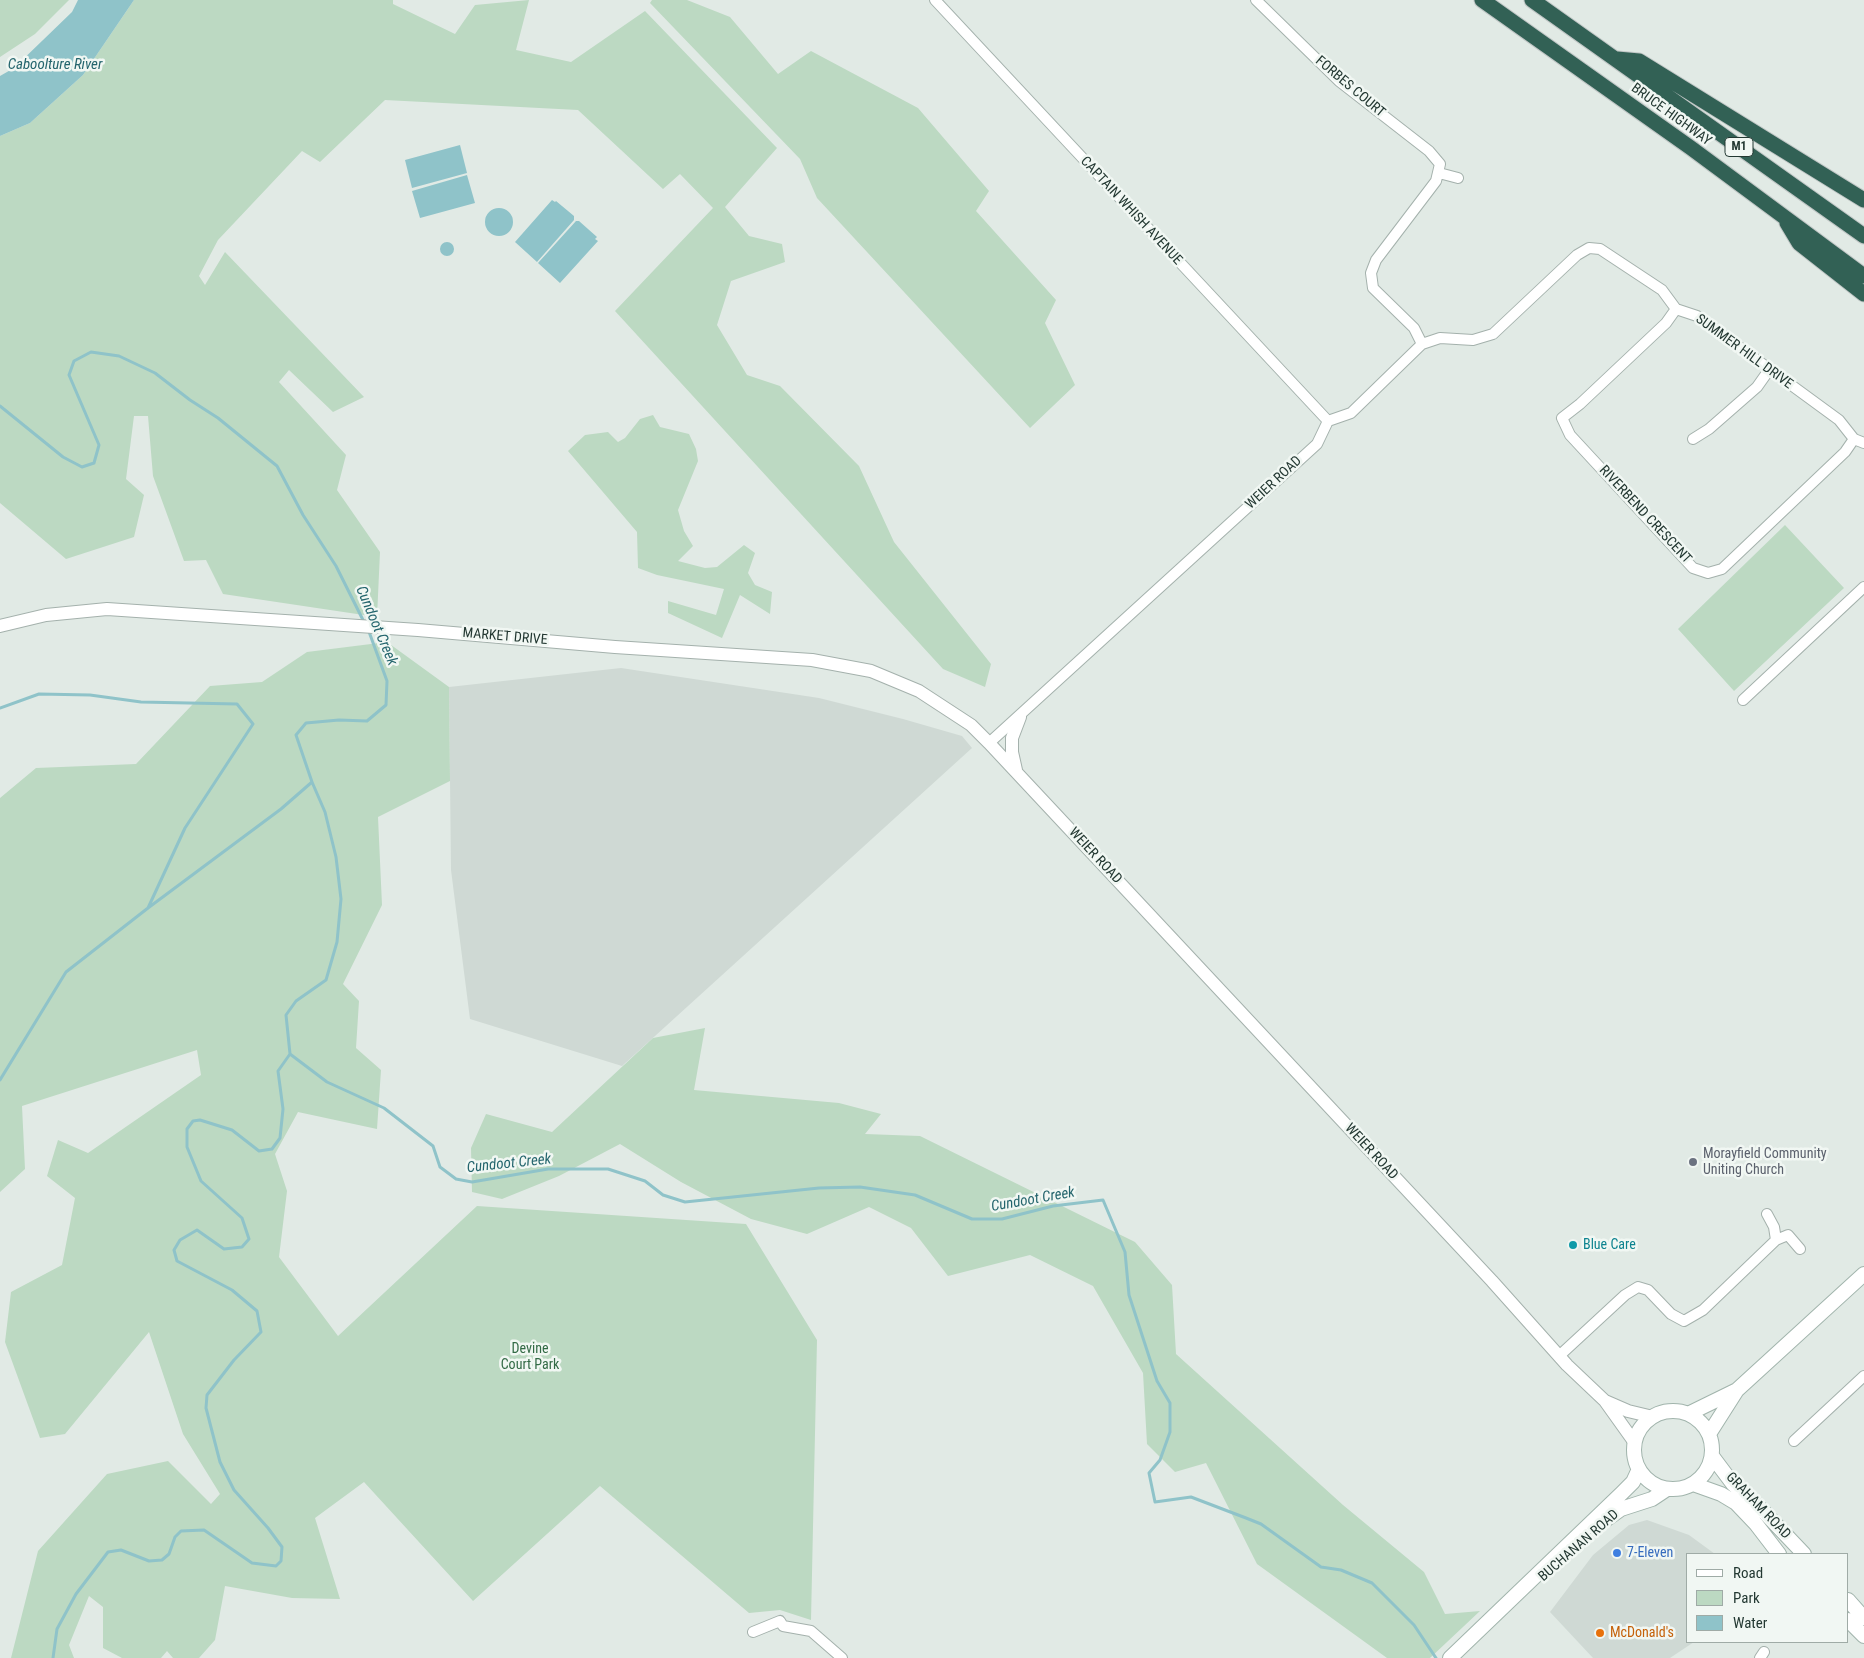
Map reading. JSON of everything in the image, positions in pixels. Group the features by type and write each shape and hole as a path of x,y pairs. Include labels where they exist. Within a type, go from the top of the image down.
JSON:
{"highway":[{"name":"BRUCE HIGHWAY","path":"1482,0 1864,276"},
{"name":"BRUCE HIGHWAY","path":"1532,0 1864,236"},
{"path":"1613,58 1639,62 1864,200"},
{"path":"1780,214 1800,243 1864,294"}],"main road":[{"path":"1709,1434 1737,1390 1864,1274"},
{"path":"1688,1414 1737,1390"},
{"path":"1676,1411 1688,1414 1696,1419 1709,1434 1712,1456 1708,1467 1693,1484 1667,1489 1646,1478 1639,1469 1635,1457 1635,1443 1638,1433 1653,1417 1664,1412 1676,1411"},
{"name":"GRAHAM ROAD","path":"1712,1456 1733,1484 1765,1513 1803,1553"},
{"name":"BUCHANAN ROAD","path":"1450,1658 1497,1614 1508,1600 1630,1485 1639,1469"},
{"name":"GRAHAM ROAD","path":"1693,1484 1721,1494 1736,1503 1756,1524 1777,1553"},
{"name":"BUCHANAN ROAD","path":"1497,1614 1512,1604 1609,1516 1629,1505 1652,1498 1667,1489"},
{"path":"1849,1601 1864,1618"},
{"path":"1849,1621 1864,1636"}],"street":[{"name":"CAPTAIN WHISH AVENUE","path":"935,0 1328,421"},
{"name":"FORBES COURT","path":"1256,0 1339,81 1429,151 1440,164 1439,173"},
{"path":"1422,344 1414,328 1374,288 1371,272 1376,260 1436,181 1439,173 1458,178"},
{"path":"1328,421 1351,413 1422,344 1440,338 1473,340 1493,334 1577,255 1588,248 1600,249 1662,290 1676,309"},
{"name":"SUMMER HILL DRIVE","path":"1676,309 1697,316 1839,420 1859,441"},
{"name":"RIVERBEND CRESCENT","path":"1676,309 1666,323 1580,404 1562,418 1570,435 1693,568 1708,574 1722,569 1844,452 1859,441"},
{"path":"1693,439 1710,429 1750,393 1769,370"},
{"name":"WEIER ROAD","path":"1328,421 1317,444 989,744 1492,1281 1559,1356 1605,1401 1635,1443"},
{"path":"1742,700 1864,587"},
{"name":"MARKET DRIVE","path":"0,626 46,615 107,609 200,614 272,622 418,630 615,647 812,660 871,671 919,691 946,706 971,725 989,744"},
{"path":"1018,773 1012,745 1014,730 1020,716"},
{"path":"1767,1214 1774,1227 1776,1240"},
{"path":"1559,1356 1625,1295 1638,1287 1648,1290 1671,1314 1684,1321 1703,1310 1776,1240 1788,1235 1800,1249"},
{"path":"1794,1441 1864,1376"},
{"name":"WEIER ROAD","path":"1605,1401 1628,1411 1653,1417"},
{"path":"753,1632 780,1621 783,1626 811,1631 842,1658"}],"shaded area":[{"path":"621,668 819,698 962,736 972,748 622,1066 470,1019 451,870 449,687"},
{"path":"1647,1520 1689,1535 1714,1553 1686,1553 1686,1643 1692,1643 1670,1658 1593,1658 1550,1612 1593,1555 1629,1525"}],"green space":[{"path":"0,0 69,0 35,34 0,57"},
{"path":"134,0 393,0 393,4 455,34 475,5 529,0 516,50 571,62 645,11 777,148 725,207 749,236 782,244 785,262 731,281 717,325 747,375 780,386 859,466 894,542 991,664 985,687 943,669 615,311 713,208 680,174 663,189 578,110 385,100 320,162 302,151 218,240 199,276 205,285 225,252 364,397 333,412 289,370 279,382 346,455 337,490 380,552 377,617 223,594 206,560 184,561 153,476 148,416 134,416 126,479 144,495 134,537 66,559 0,503 0,136 30,123 83,75"},
{"path":"652,0 687,0 730,17 778,74 811,51 918,108 989,191 976,211 1056,300 1045,323 1075,385 1030,428 817,198 800,159 650,3"},
{"path":"653,415 660,427 689,434 696,449 698,461 678,510 684,531 693,546 678,561 705,568 717,567 744,545 755,553 748,573 755,585 772,592 770,614 740,595 722,638 668,613 668,601 716,615 724,589 657,575 638,568 637,532 568,451 585,435 608,432 618,442 625,438 640,419"},
{"path":"1785,525 1844,588 1734,691 1678,629"},
{"name":"Devine Court Park","path":"387,642 449,687 450,781 378,817 382,905 343,984 359,1001 356,1048 381,1070 377,1129 298,1112 275,1154 287,1191 279,1257 338,1336 477,1206 746,1224 817,1340 811,1620 780,1610 749,1613 600,1486 473,1601 364,1482 315,1518 340,1599 292,1598 225,1586 215,1640 199,1658 173,1658 167,1651 161,1658 122,1658 103,1648 103,1607 89,1596 69,1645 74,1658 11,1658 38,1551 107,1474 168,1461 211,1504 220,1494 183,1434 149,1332 65,1434 40,1438 5,1342 11,1292 62,1265 75,1198 47,1176 58,1140 88,1153 201,1075 197,1050 22,1106 25,1169 0,1192 0,798 36,768 136,764 210,686 262,682 307,652"},
{"path":"705,1028 694,1090 839,1103 881,1114 865,1134 920,1136 1135,1242 1172,1285 1176,1354 1343,1505 1424,1572 1445,1614 1480,1611 1430,1658 1387,1658 1257,1564 1206,1463 1175,1472 1147,1444 1143,1373 1093,1286 1030,1255 948,1276 911,1228 869,1207 807,1234 751,1219 681,1182 620,1144 559,1176 502,1199 472,1192 471,1148 486,1114 552,1132 653,1038"}],"water":[{"name":"Caboolture River","path":"78,0 134,0 83,75 30,123 0,136 0,76 14,68 72,12"},
{"path":"460,145 467,173 412,188 405,160"},
{"path":"467,175 475,203 420,218 412,191"},
{"path":"552,200 556,201 574,216 574,220 537,262 515,242"},
{"path":"499,208 509,212 513,222 509,232 499,236 489,232 485,222 489,212"},
{"path":"576,221 579,221 597,237 595,239 598,241 560,283 538,263"},
{"path":"444,242 450,242 454,249 450,256 444,256 440,252 440,246"}],"waterway":[{"name":"Cundoot Creek","path":"0,406 63,457 82,467 94,463 99,445 69,375 74,361 91,352 119,356 155,373 190,400 218,418 277,466 303,515 336,566 365,624"},
{"name":"Cundoot Creek","path":"368,629 387,681 386,705 367,721 339,720 306,723 296,735 312,782 325,812 336,857 341,899 337,942 326,980 296,1001 286,1015 290,1054 327,1082 384,1108 433,1146 440,1167 456,1179 472,1182 548,1169 608,1169 645,1181 663,1195 685,1202 819,1188 860,1187 915,1195 972,1219 1002,1219 1053,1206 1103,1200 1125,1252 1129,1295 1157,1381 1170,1403 1170,1432 1160,1460 1149,1473 1155,1502 1191,1497 1261,1524 1321,1567 1341,1570 1372,1583 1414,1625 1436,1658"},
{"path":"0,708 39,694 90,695 141,702 237,704 253,724 185,828 148,908"},
{"path":"0,1080 66,972 281,809 312,782"},
{"path":"53,1658 57,1629 76,1594 108,1552 121,1550 149,1561 162,1560 169,1554 175,1537 181,1531 204,1530 252,1563 276,1566 281,1561 282,1547 268,1528 234,1490 220,1462 206,1408 207,1395 234,1360 261,1332 257,1311 232,1290 177,1261 174,1250 180,1240 197,1230 224,1249 242,1247 249,1239 242,1218 201,1181 187,1147 187,1129 193,1121 200,1120 232,1130 259,1151 272,1149 280,1138 283,1109 278,1071 290,1054"}],"place":[{"name":"Morayfield Community Uniting Church","path":"1693,1162"},
{"name":"Blue Care","path":"1573,1245"},
{"name":"7-Eleven","path":"1617,1553"},
{"name":"McDonald's","path":"1600,1633"}]}
